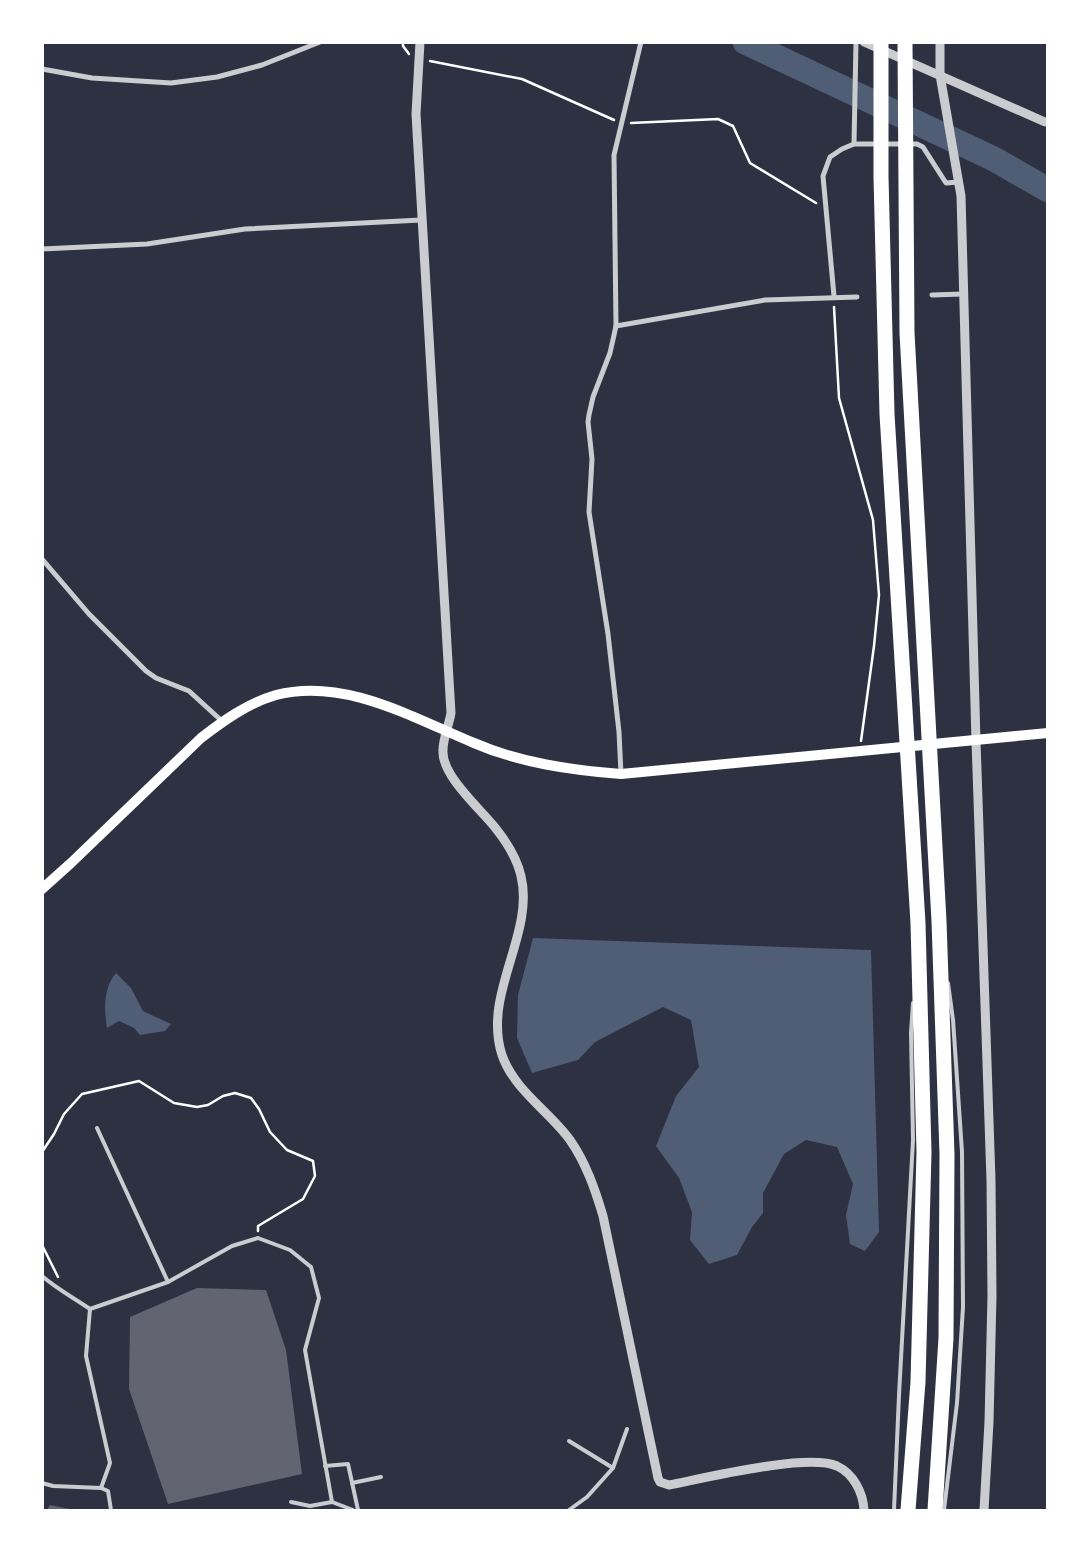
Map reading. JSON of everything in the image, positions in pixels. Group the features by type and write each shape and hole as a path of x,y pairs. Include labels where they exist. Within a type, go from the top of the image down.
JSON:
{"highway":[{"path":"881,42 881,177 887,414 918,923 924,1152 918,1382 908,1510"},
{"path":"905,42 907,334 940,922 947,1154 946,1338 935,1510"}],"main road":[{"path":"42,889 71,864 201,738 250,706 274,696 300,690 321,690 358,697 447,730 474,744 521,758 570,770 621,774 1048,733"}],"street":[{"path":"42,69 92,78 171,83 217,77 262,65 320,42"},
{"path":"420,42 416,114 451,713 442,750 447,768 452,777 508,845 516,860 522,878 522,913 498,1009 501,1053 505,1063 519,1084 570,1141 584,1163 594,1186 603,1216 660,1482 669,1485 776,1465 823,1463 837,1466 849,1474 861,1494 861,1509"},
{"path":"621,774 619,732 608,634 589,512 592,459 588,422 594,397 610,353 616,326 614,155 641,42"},
{"path":"854,144 856,42"},
{"path":"864,42 1046,122"},
{"path":"940,42 940,76 962,205 976,741 991,1199 990,1422 984,1510"},
{"path":"834,296 823,176 830,158 842,149 854,144 916,144 923,147 946,183 959,182"},
{"path":"42,249 147,244 245,229 421,220"},
{"path":"932,295 963,294"},
{"path":"616,326 765,300 857,296"},
{"path":"42,559 89,614 146,671 156,678 189,691 223,722"}],"lane":[{"path":"940,922 946,970"},
{"path":"914,987 918,923"},
{"path":"944,1510 957,1403 963,1307 962,1152 954,1020 948,980"},
{"path":"894,1510 913,1140 911,1033 914,996"},
{"path":"97,1128 168,1282"},
{"path":"90,1309 168,1282 232,1246 258,1238 290,1250 311,1267 319,1298 305,1350 332,1502"},
{"path":"42,1276 54,1287 90,1309"},
{"path":"90,1309 86,1356 110,1463 101,1488"},
{"path":"569,1510 587,1497 613,1468 627,1429"},
{"path":"570,1441 613,1468"},
{"path":"325,1466 348,1464 358,1510"},
{"path":"352,1483 381,1476"},
{"path":"42,1483 53,1486 101,1488 108,1491 111,1510"},
{"path":"291,1502 310,1506 332,1502 353,1510"}],"path":[{"path":"403,42 403,46 411,57 522,79 621,123 718,119 733,126 750,164 826,210"},
{"path":"834,296 839,398 872,520 879,595 859,752"},
{"path":"42,1152 64,1114 82,1094 139,1080 174,1103 196,1107 208,1105 223,1096 235,1093 251,1098 259,1109 270,1132 287,1150 313,1161 315,1176 303,1199 258,1226 258,1238"},
{"path":"42,1245 65,1292"}],"water":[{"path":"533,938 871,950 879,1232 865,1251 850,1244 846,1215 853,1184 837,1147 806,1140 784,1154 763,1193 763,1213 752,1227 737,1255 709,1264 690,1240 692,1212 679,1178 656,1146 676,1096 699,1067 691,1020 663,1007 595,1042 578,1060 532,1073 517,1038 518,995"},
{"path":"116,973 131,988 143,1011 171,1024 165,1031 140,1035 134,1028 119,1021 107,1028 105,1007 107,992"}],"building":[{"path":"197,1288 266,1290 286,1350 302,1474 168,1504 129,1389 130,1317"},
{"path":"50,1505 74,1510 47,1510"}],"waterway":[{"path":"745,42 994,159 1048,190"}]}
